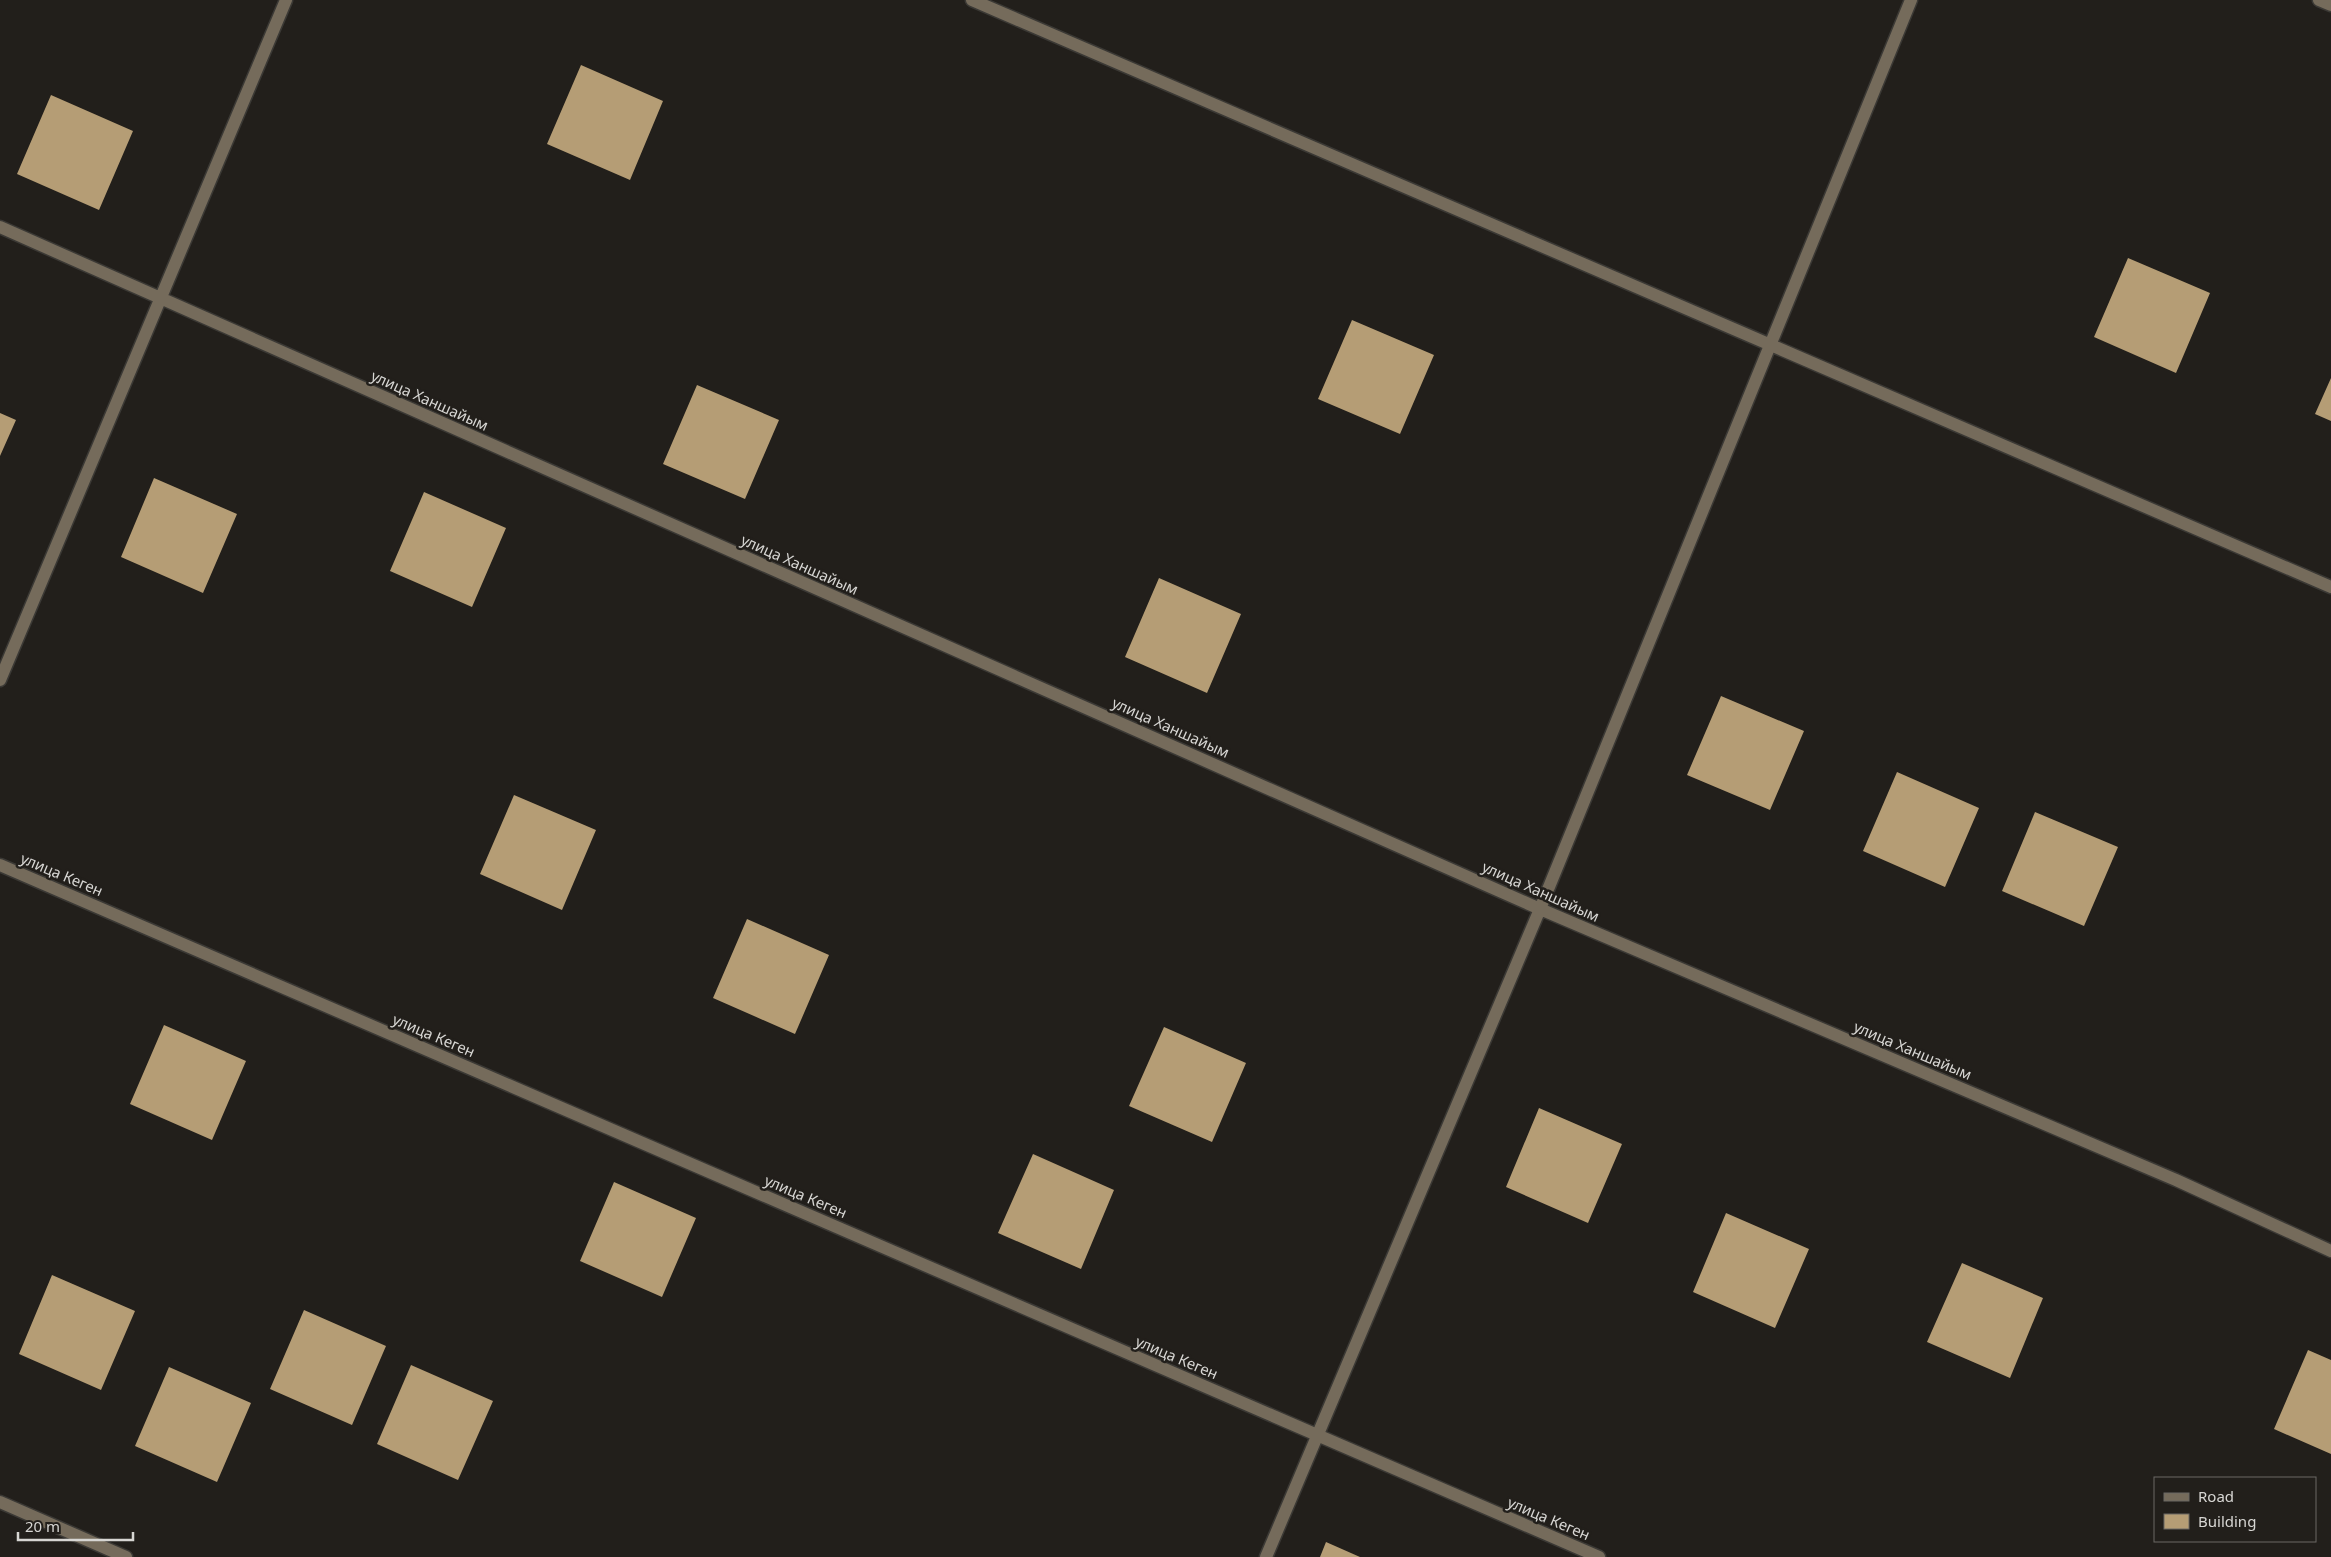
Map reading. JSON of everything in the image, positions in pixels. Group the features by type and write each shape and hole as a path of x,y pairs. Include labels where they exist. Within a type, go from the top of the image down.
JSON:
{"street":[{"path":"0,680 286,0"},
{"path":"972,0 2331,587"},
{"path":"1266,1557 1319,1436 1540,908 1910,0"},
{"path":"2319,0 2331,5"},
{"name":"улица Ханшайым","path":"0,228 1540,908 2158,1172 2331,1250"},
{"name":"улица Кеген","path":"0,865 1598,1557"},
{"path":"0,1502 126,1557"}],"building":[{"path":"581,65 663,101 630,180 547,144"},
{"path":"51,95 133,131 99,210 17,174"},
{"path":"2128,258 2210,293 2176,373 2094,337"},
{"path":"1352,320 1434,355 1400,434 1318,399"},
{"path":"2331,378 2331,421 2315,414"},
{"path":"697,385 779,420 745,499 663,464"},
{"path":"0,413 16,420 0,456"},
{"path":"154,478 237,514 203,593 121,557"},
{"path":"424,492 506,528 472,607 390,571"},
{"path":"1159,578 1241,614 1207,693 1125,657"},
{"path":"1721,696 1804,731 1770,810 1687,775"},
{"path":"1897,772 1979,808 1945,887 1863,851"},
{"path":"514,795 596,830 562,910 480,874"},
{"path":"2035,812 2118,847 2084,926 2002,891"},
{"path":"747,919 829,955 795,1034 713,998"},
{"path":"164,1025 246,1061 212,1140 130,1104"},
{"path":"1164,1027 1246,1063 1212,1142 1129,1106"},
{"path":"1539,1108 1622,1144 1588,1223 1506,1187"},
{"path":"1033,1154 1114,1190 1081,1269 998,1233"},
{"path":"614,1182 696,1218 662,1297 580,1261"},
{"path":"1726,1213 1809,1249 1775,1328 1693,1292"},
{"path":"1962,1263 2043,1298 2010,1378 1927,1342"},
{"path":"52,1275 135,1311 101,1390 19,1354"},
{"path":"304,1310 386,1346 352,1425 270,1389"},
{"path":"2308,1350 2331,1360 2331,1454 2274,1429"},
{"path":"411,1365 493,1401 458,1480 377,1444"},
{"path":"169,1367 251,1403 217,1482 135,1446"},
{"path":"1326,1542 1360,1557 1320,1557"}]}
